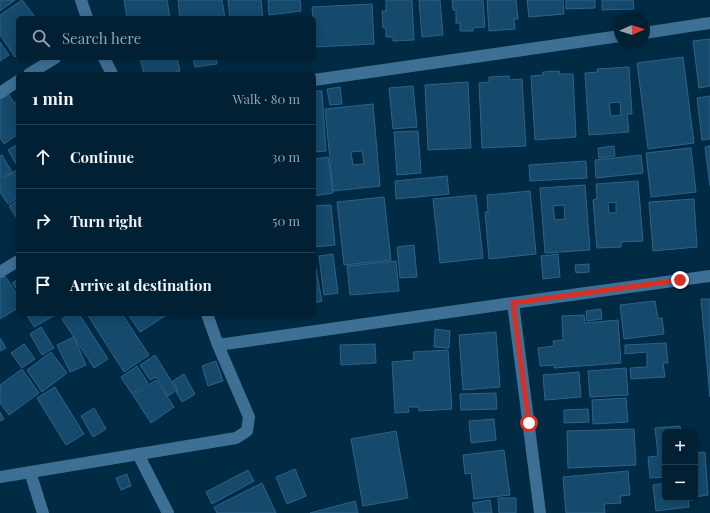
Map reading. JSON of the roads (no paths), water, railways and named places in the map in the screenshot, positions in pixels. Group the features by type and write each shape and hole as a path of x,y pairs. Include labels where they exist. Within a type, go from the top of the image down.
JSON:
{"street":[{"path":"81,0 86,16"},
{"path":"650,32 710,23"},
{"path":"316,80 614,37"},
{"path":"32,72 51,60"},
{"path":"105,60 111,72"},
{"path":"0,93 16,82"},
{"path":"0,272 16,262"},
{"path":"218,345 710,276"},
{"path":"513,303 540,513"},
{"path":"0,477 236,438 247,431 249,417 207,316"},
{"path":"138,454 168,513"},
{"path":"30,472 44,513"}]}
